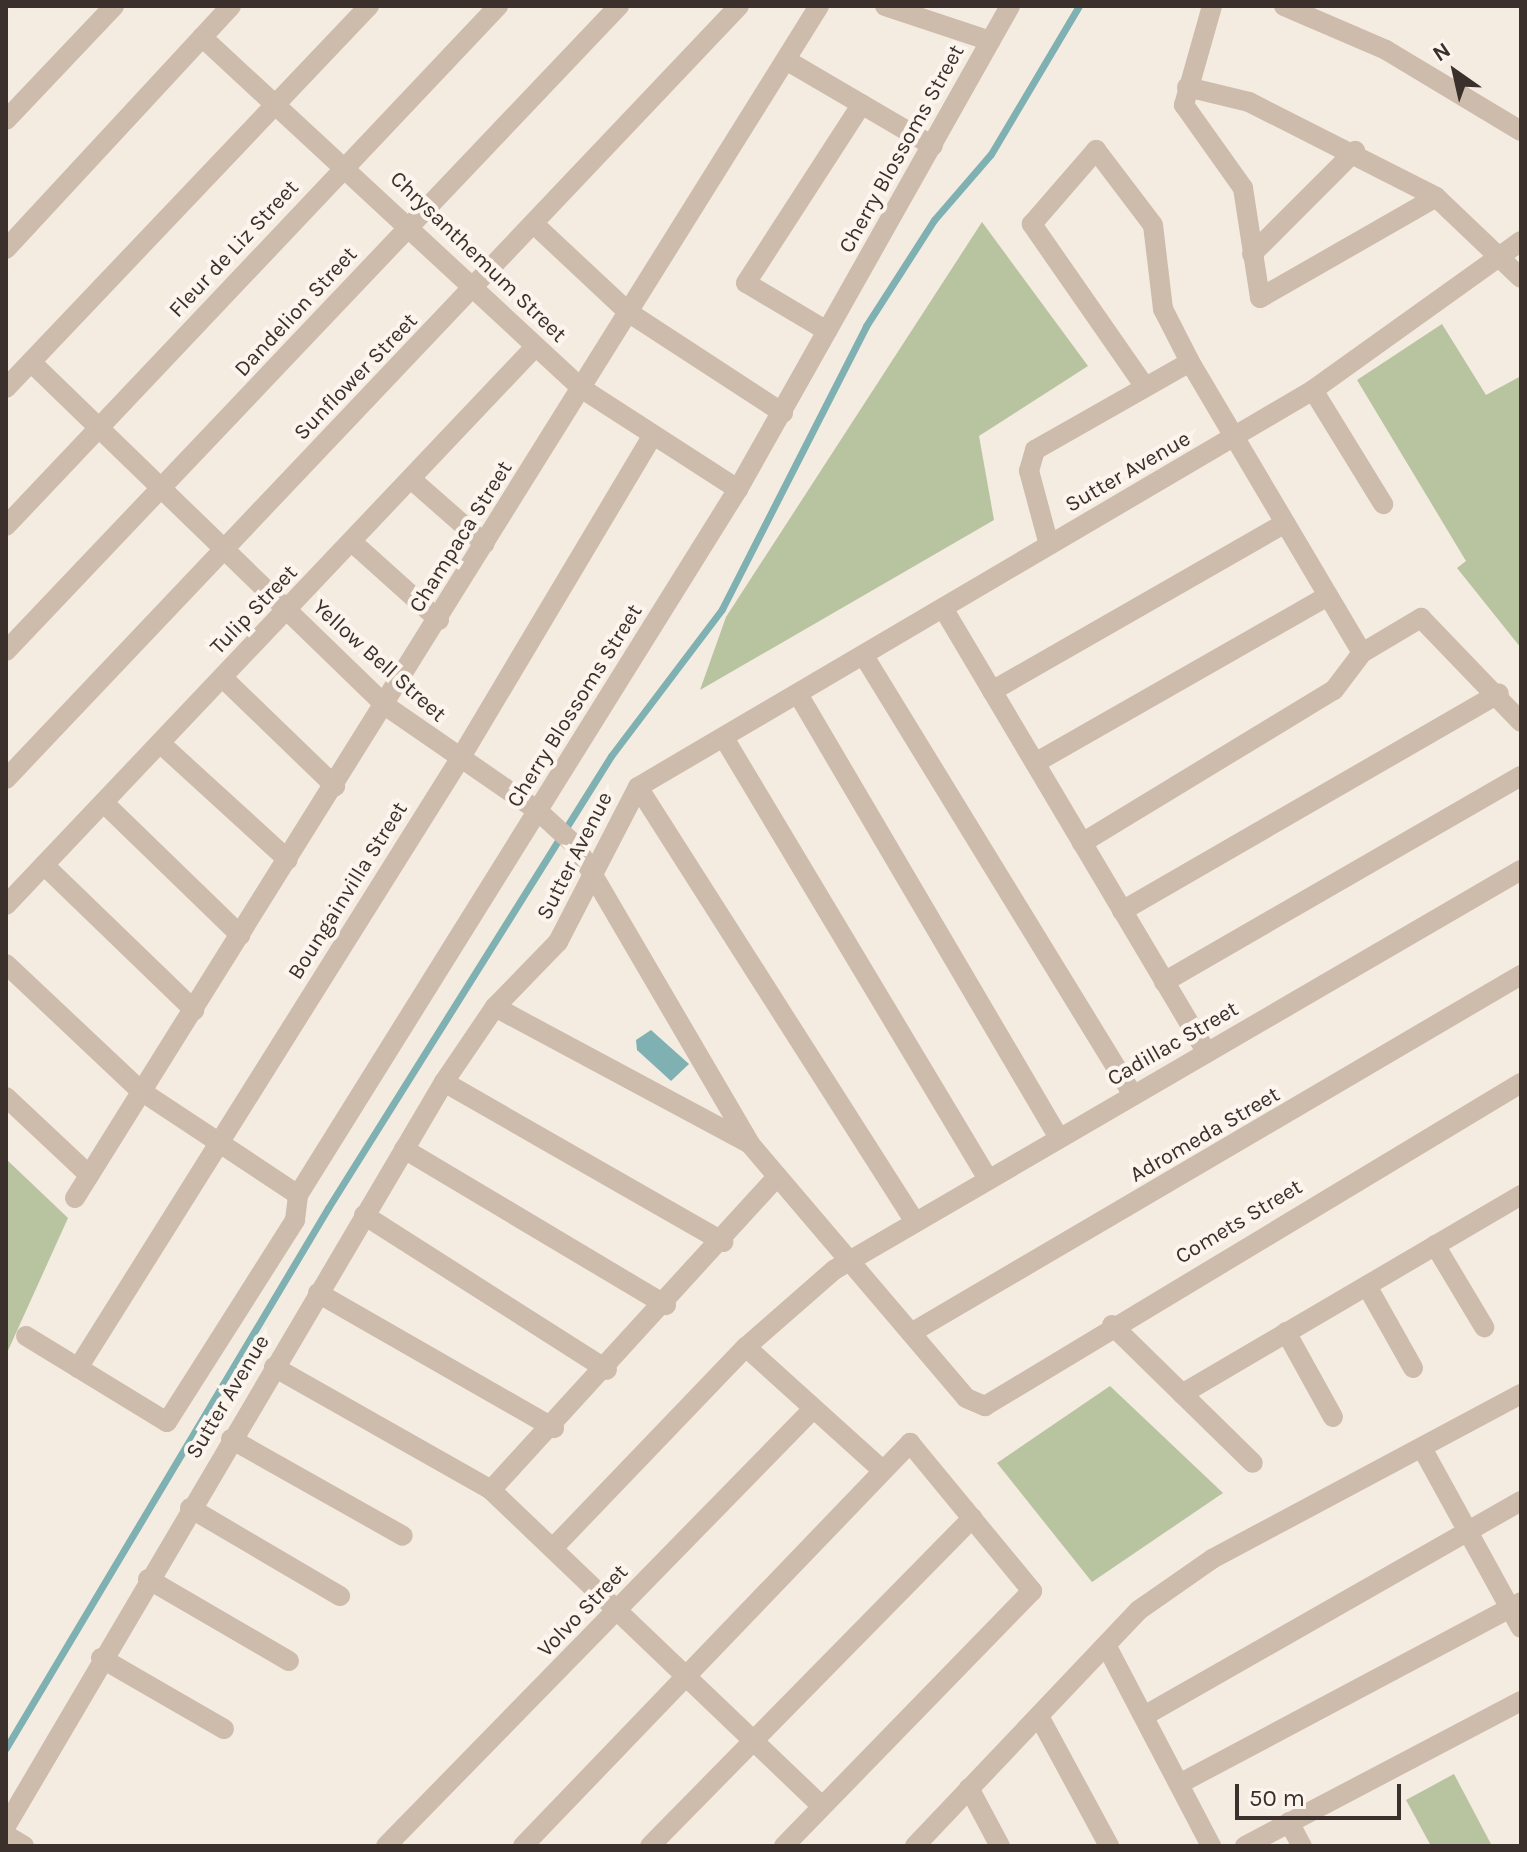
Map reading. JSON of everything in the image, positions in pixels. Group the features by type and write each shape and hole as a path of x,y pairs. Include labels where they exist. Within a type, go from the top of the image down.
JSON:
{"street":[{"path":"6,120 114,6"},
{"path":"7,246 231,6"},
{"path":"6,388 369,6"},
{"name":"Fleur de Liz Street","path":"6,526 498,6"},
{"name":"Dandelion Street","path":"6,651 619,6"},
{"name":"Sunflower Street","path":"6,779 739,6"},
{"name":"Champaca Street","path":"75,1198 386,706 819,6"},
{"path":"885,6 990,41"},
{"name":"Cherry Blossoms Street","path":"78,1368 167,1422 295,1220 298,1195 543,814 738,489 1010,6"},
{"path":"1212,6 1184,105 1243,188 1258,295 1267,300 1436,197"},
{"path":"1284,6 1386,50 1521,131"},
{"name":"Chrysanthemum Street","path":"202,37 411,224 535,347 581,388 738,489"},
{"path":"786,60 933,146"},
{"path":"1187,87 1249,102 1355,151 1436,197 1504,257 1521,278"},
{"path":"827,331 746,283 862,104"},
{"path":"1143,384 1032,224 1096,150 1153,225 1163,309 1190,362 1362,653"},
{"path":"1252,254 1355,151"},
{"path":"534,224 628,312 783,413"},
{"name":"Sutter Avenue","path":"6,1826 101,1658 444,1082 495,1007 558,942 638,787 1313,390 1504,257 1521,241"},
{"name":"Tulip Street","path":"6,905 535,347"},
{"name":"Yellow Bell Street","path":"31,362 386,706 458,762 543,814 576,846 594,872 750,1144 966,1398 985,1406"},
{"path":"1049,545 1029,471 1035,450 1143,384 1190,362"},
{"path":"1313,390 1383,504"},
{"name":"Boungainvilla Street","path":"78,1368 458,762 652,436"},
{"path":"411,479 485,544"},
{"path":"992,691 1284,524"},
{"path":"352,542 439,620"},
{"path":"1035,763 1328,596"},
{"path":"943,608 1207,1053"},
{"path":"1082,843 1334,690 1362,653 1421,618 1499,693 1521,722"},
{"path":"864,656 1133,1095"},
{"path":"223,678 335,786"},
{"path":"1122,911 1499,693"},
{"path":"798,694 1059,1138"},
{"path":"724,738 988,1179"},
{"path":"160,743 288,860"},
{"path":"1164,982 1521,776"},
{"path":"638,787 915,1222"},
{"path":"104,803 240,935"},
{"path":"44,865 194,1010"},
{"name":"Cadillac Street","path":"553,1548 746,1347 849,1260 1521,870"},
{"path":"6,964 141,1091 215,1146 298,1195"},
{"name":"Adromeda Street","path":"911,1333 1521,975"},
{"path":"495,1007 750,1144"},
{"path":"444,1082 723,1242"},
{"name":"Comets Street","path":"985,1406 1112,1325 1521,1083"},
{"path":"6,1097 89,1175"},
{"path":"404,1149 666,1305"},
{"path":"491,1490 607,1370 723,1242 776,1178"},
{"path":"1182,1394 1435,1245 1518,1204"},
{"path":"364,1215 607,1370"},
{"path":"1435,1245 1484,1327"},
{"path":"1367,1286 1413,1368"},
{"path":"318,1293 554,1428"},
{"path":"1112,1325 1253,1463"},
{"path":"1286,1332 1333,1417"},
{"path":"26,1336 78,1368"},
{"path":"746,1347 881,1469"},
{"path":"274,1367 491,1490 822,1806"},
{"path":"915,1846 969,1788 1041,1720 1139,1610 1212,1559 1521,1394"},
{"name":"Volvo Street","path":"386,1846 814,1408"},
{"path":"231,1439 403,1536"},
{"path":"523,1846 688,1679 881,1469 910,1443 1032,1591 784,1846"},
{"path":"1422,1448 1467,1530 1515,1605 1521,1628"},
{"path":"1144,1716 1521,1501"},
{"path":"190,1508 340,1596"},
{"path":"650,1846 972,1518"},
{"path":"148,1579 289,1661"},
{"path":"1179,1784 1515,1605"},
{"path":"1106,1645 1211,1846"},
{"path":"101,1658 224,1729"},
{"path":"1245,1846 1521,1701"},
{"path":"1041,1720 1109,1846"},
{"path":"969,1788 1000,1846"},
{"path":"1289,1822 1302,1846"},
{"path":"6,1835 24,1846"}],"green space":[{"path":"982,222 1088,366 979,436 994,520 700,690 726,617"},
{"path":"1442,324 1486,395 1521,376 1521,648 1457,568 1466,561 1357,380"},
{"path":"6,1159 68,1218 6,1355"},
{"path":"1110,1386 1223,1493 1092,1582 997,1463"},
{"path":"1454,1774 1492,1846 1431,1846 1406,1800"}],"water":[{"path":"651,1030 689,1064 671,1081 637,1050 636,1040"}],"waterway":[{"path":"6,1748 328,1208 611,756 722,609 866,326 934,220 991,154 1079,6"}]}
